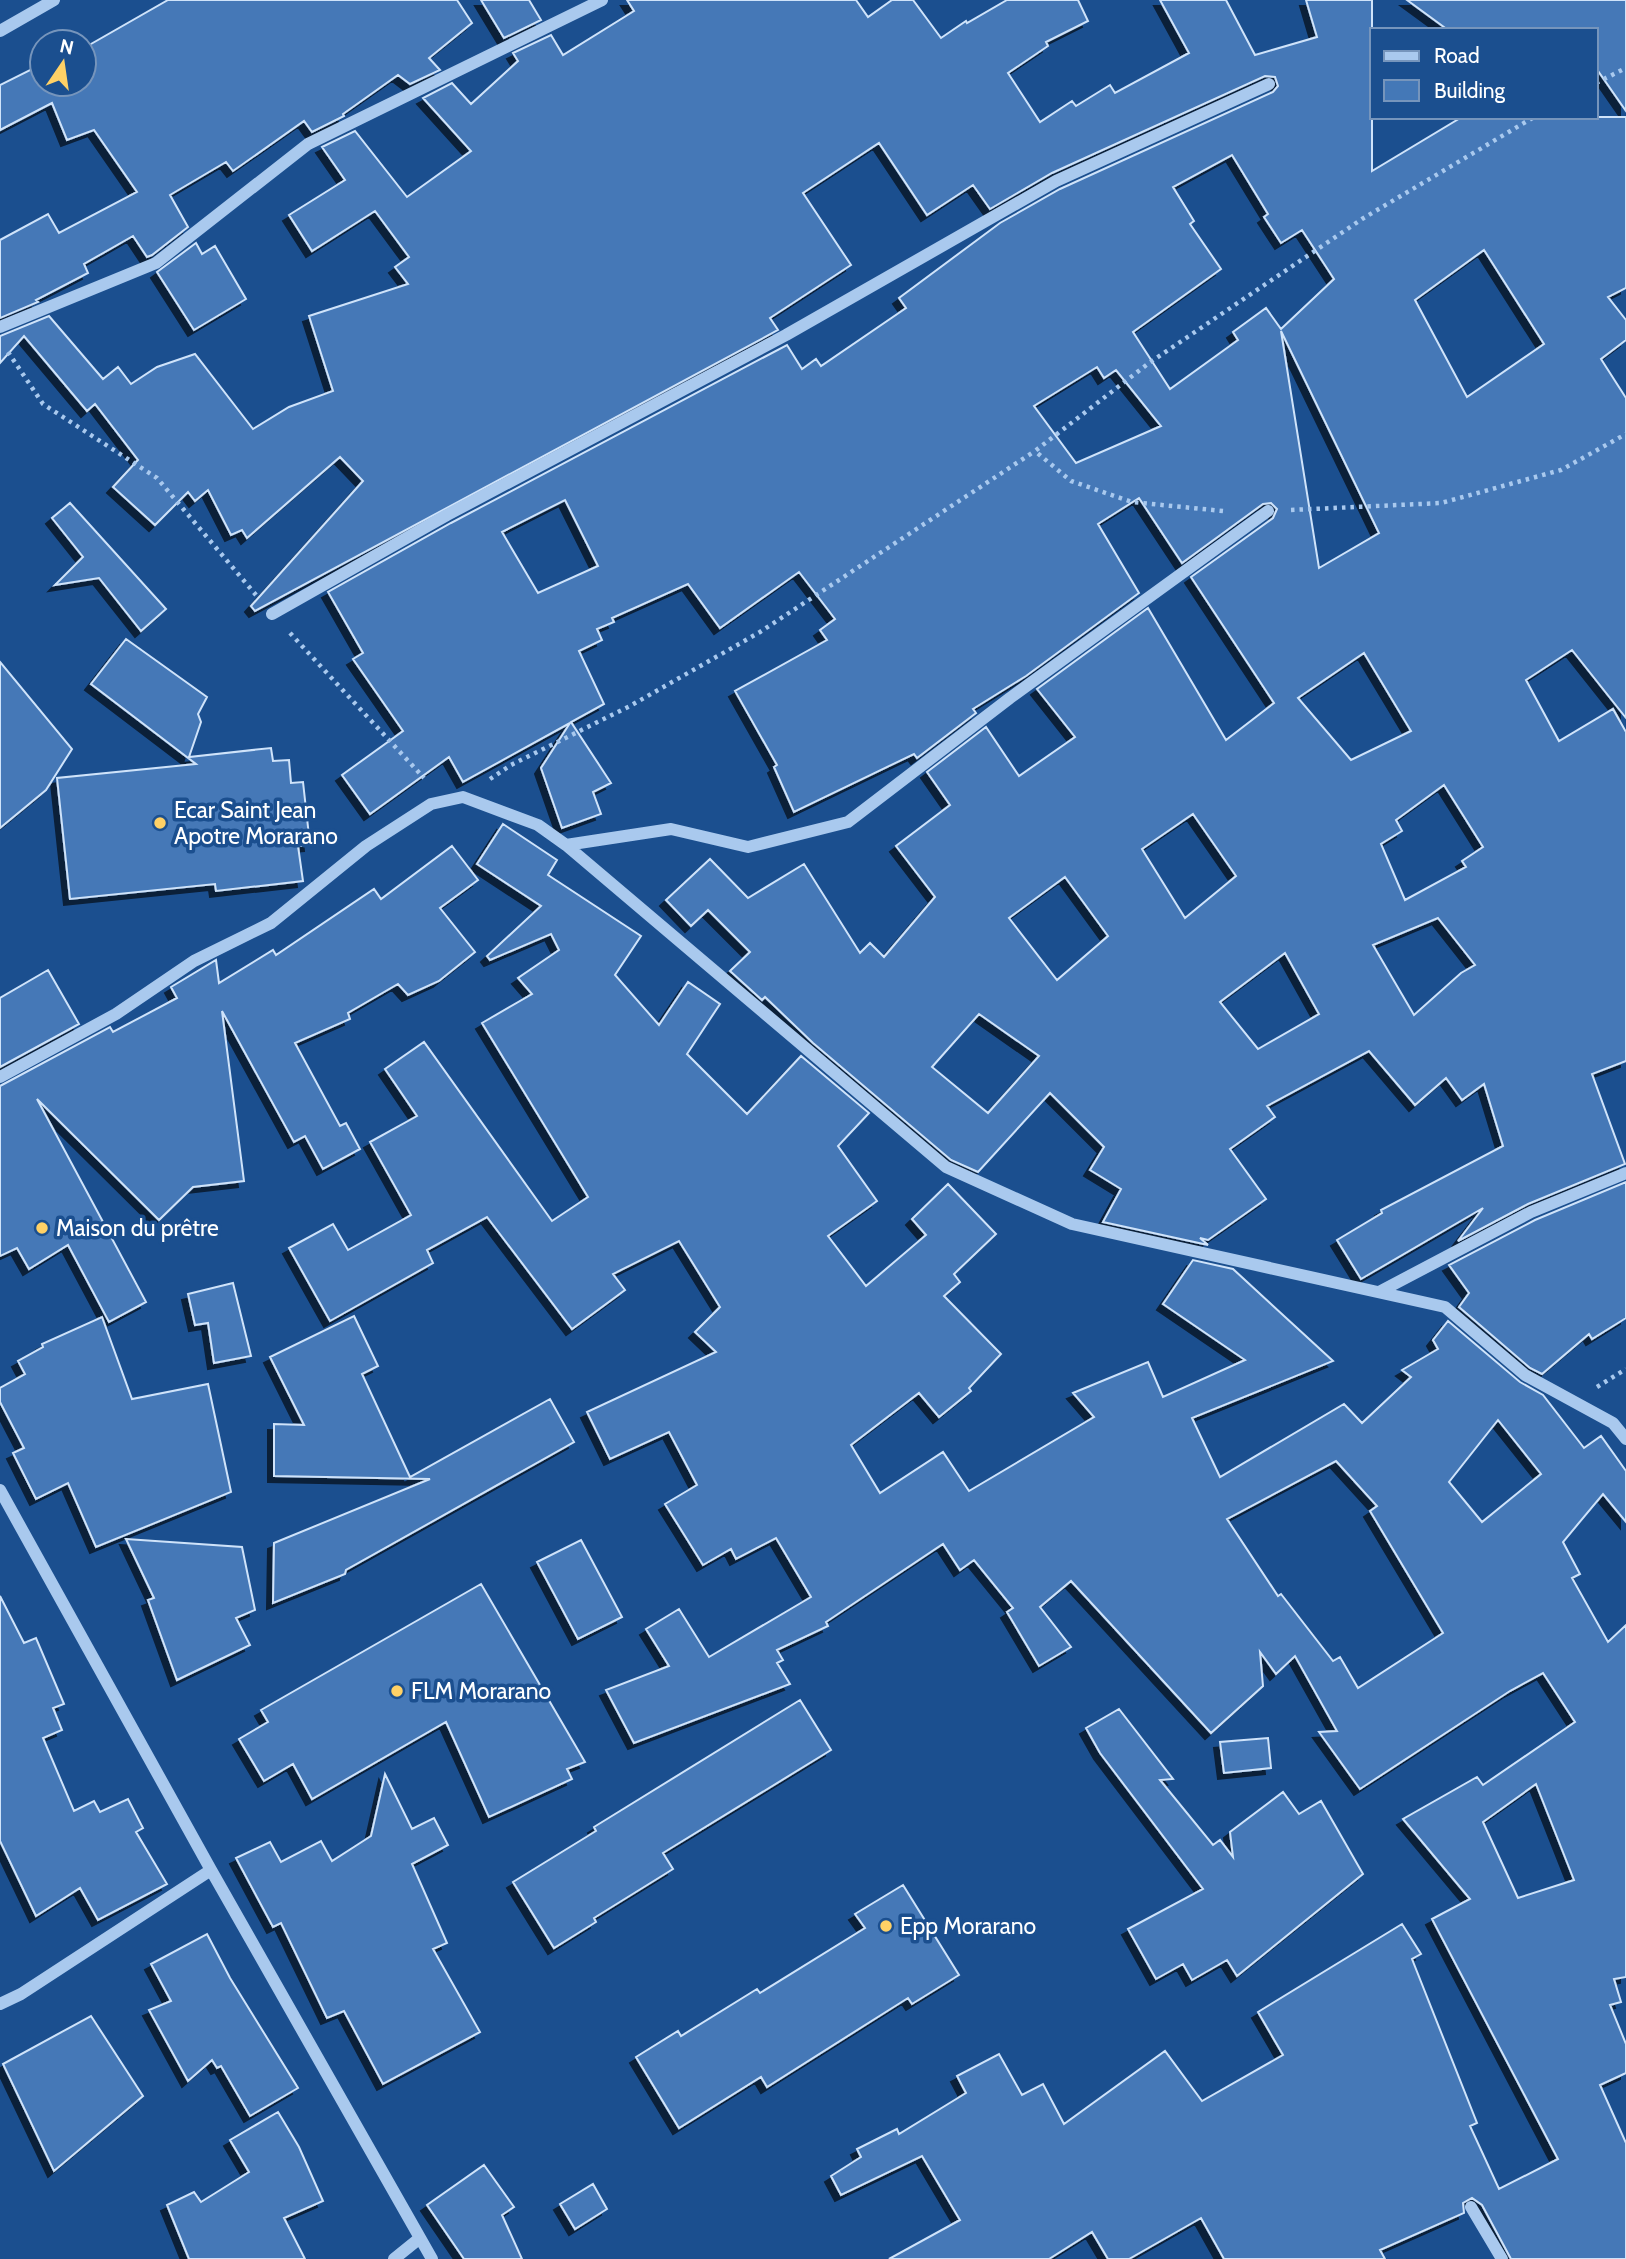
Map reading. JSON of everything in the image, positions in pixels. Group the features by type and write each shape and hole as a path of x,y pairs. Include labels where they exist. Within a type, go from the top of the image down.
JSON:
{"street":[{"path":"0,30 54,0"},
{"path":"0,327 156,263 308,145 602,0"},
{"path":"272,614 447,515 786,335 1056,181 1269,84"},
{"path":"566,845 671,830 748,847 848,822 1010,698 1268,512"},
{"path":"0,1077 116,1014 194,961 271,923 366,846 431,804 463,797 538,825 566,845 946,1167 1072,1224 1444,1307 1525,1374 1613,1423 1626,1439"},
{"path":"1379,1292 1531,1212 1626,1173"},
{"path":"0,1490 211,1870 432,2259"},
{"path":"0,2004 21,1994 211,1870"},
{"path":"1471,2207 1502,2259"},
{"path":"394,2259 420,2238"}],"path":[{"path":"1598,82 1626,68"},
{"path":"463,797 511,765 630,706 760,632 1035,451 1149,363 1362,219 1531,119"},
{"path":"7,351 43,404 157,478 272,614 445,800"},
{"path":"1035,451 1071,481 1132,502 1245,513 1441,503 1561,470 1626,434"}],"building":[{"path":"168,0 457,0 472,23 429,58 440,70 410,84 398,75 343,114 344,116 312,132 304,121 233,171 226,162 170,195 188,227 152,255 147,257 133,236 84,264 88,273 36,300 38,302 0,318 0,240 48,214 59,233 137,192 94,130 67,140 52,103 0,130 0,85 28,71 28,98 98,98 98,40"},
{"path":"481,0 529,0 541,20 504,38"},
{"path":"627,0 856,0 868,17 892,0 913,0 941,38 966,21 967,23 1007,0 1078,0 1088,21 1046,42 1048,46 1008,73 1040,122 1072,101 1076,106 1110,85 1115,93 1189,53 1160,0 1226,0 1255,55 1317,37 1306,0 1372,0 1372,171 1459,119 1626,117 1626,288 1608,297 1626,320 1626,340 1601,359 1626,398 1626,718 1572,650 1526,680 1559,741 1613,709 1626,732 1626,1061 1592,1074 1625,1164 1528,1204 1458,1241 1483,1208 1361,1279 1337,1240 1382,1213 1381,1210 1503,1146 1484,1084 1462,1100 1446,1078 1415,1105 1369,1051 1267,1106 1275,1117 1230,1149 1266,1199 1208,1240 1200,1238 1208,1245 1103,1222 1121,1189 1090,1170 1104,1147 1050,1093 978,1172 951,1160 813,1043 765,997 762,1000 730,971 750,952 708,910 691,926 666,900 710,859 748,898 804,864 860,953 870,943 884,957 935,897 896,846 950,805 927,772 986,727 1019,776 1075,737 1037,689 1148,608 1226,740 1274,703 1191,577 1273,518 1277,509 1271,503 1263,504 1182,563 1139,498 1098,524 1139,593 1026,676 973,709 976,713 917,758 914,754 794,812 774,767 777,765 735,691 827,640 820,630 835,619 799,572 720,628 688,584 612,618 614,622 597,629 602,640 579,651 604,704 571,722 611,783 593,792 601,814 562,828 541,768 570,723 463,782 449,757 370,814 342,775 403,731 353,659 363,653 328,592 451,523 787,345 802,369 816,359 821,366 906,308 899,298 1000,223 1060,189 1273,92 1278,86 1275,77 1265,76 1052,173 990,209 973,185 927,215 879,143 803,193 851,265 770,318 778,330 255,611 251,606 363,481 340,457 247,538 242,530 231,535 208,490 195,501 188,492 155,525 113,487 138,460 95,404 87,411 24,336 0,363 0,336 49,316 103,379 118,367 131,384 157,367 195,354 253,429 289,407 333,391 309,316 408,284 395,267 409,257 375,211 312,251 289,215 345,180 322,147 355,131 407,197 471,151 423,98 452,83 471,104 518,61 513,53 551,35 563,55 634,11","holes":["1232,155 1268,214 1264,217 1281,243 1302,230 1334,279 1281,329 1266,308 1233,332 1238,340 1170,389 1133,332 1221,269 1190,224 1194,221 1173,187","1484,250 1544,344 1467,397 1415,300","1281,331 1379,533 1319,568","1097,367 1104,378 1116,370 1161,426 1076,463 1034,406","565,500 598,566 538,593 502,532","1364,653 1411,731 1351,760 1298,698","1444,785 1483,847 1462,861 1466,867 1405,900 1381,844 1402,831 1396,820","1193,814 1236,876 1185,918 1142,849","1065,877 1108,936 1057,980 1009,918","1438,918 1475,965 1461,973 1414,1015 1373,945","1285,953 1319,1014 1258,1049 1220,1002","979,1014 1039,1056 988,1113 932,1067"]},
{"path":"1407,0 1626,0 1626,111 1598,71 1598,28 1445,28"},
{"path":"196,243 202,254 215,246 246,299 194,330 157,272"},
{"path":"70,503 166,609 141,631 99,578 55,585 83,557 52,518"},
{"path":"126,639 207,697 198,714 201,722 189,757 271,748 273,761 289,760 291,783 303,782 310,845 298,846 303,881 216,891 215,884 70,899 57,778 196,764 91,684"},
{"path":"0,662 72,749 46,790 0,828"},
{"path":"503,824 557,860 548,875 641,936 615,975 659,1025 688,982 720,1004 687,1054 747,1114 801,1056 869,1113 838,1146 877,1201 828,1236 866,1286 926,1235 912,1219 948,1184 996,1234 954,1274 960,1282 944,1296 1001,1354 969,1388 971,1391 939,1417 919,1393 851,1445 880,1493 943,1452 969,1491 1094,1417 1073,1393 1148,1362 1163,1397 1245,1360 1163,1304 1193,1260 1233,1269 1333,1361 1192,1418 1220,1477 1344,1404 1362,1423 1411,1377 1402,1370 1438,1349 1433,1340 1448,1321 1520,1382 1543,1395 1584,1448 1601,1436 1626,1471 1626,1522 1603,1494 1563,1542 1580,1574 1572,1578 1608,1642 1626,1625 1626,1977 1614,1979 1621,2002 1610,2005 1626,2044 1626,2073 1600,2085 1626,2143 1626,2259 1511,2259 1482,2205 1472,2198 1463,2203 1464,2213 1380,2250 1385,2259 1224,2259 1201,2218 1129,2259 1108,2259 1092,2232 1049,2259 889,2259 960,2220 922,2156 841,2195 831,2176 861,2157 857,2149 897,2129 899,2134 966,2093 957,2076 999,2054 1022,2095 1043,2084 1064,2124 1165,2051 1202,2101 1283,2055 1258,2012 1402,1924 1421,1954 1412,1959 1477,2123 1470,2126 1499,2189 1558,2159 1432,1919 1470,1899 1403,1819 1477,1777 1483,1785 1575,1722 1543,1673 1510,1691 1360,1789 1319,1732 1337,1731 1295,1656 1276,1674 1260,1652 1263,1686 1211,1733 1071,1581 1040,1607 1071,1647 1039,1666 1007,1612 1013,1608 974,1560 960,1570 943,1544 826,1622 828,1626 777,1650 783,1660 777,1663 790,1684 634,1743 606,1690 669,1666 646,1629 679,1609 709,1657 811,1597 776,1538 736,1559 731,1549 703,1565 665,1504 697,1485 669,1432 610,1459 587,1412 716,1352 695,1332 720,1307 679,1241 613,1274 625,1290 572,1329 487,1217 427,1250 433,1263 330,1321 289,1248 333,1224 348,1250 411,1215 370,1142 417,1116 385,1069 424,1042 552,1221 588,1197 482,1023 532,994 518,978 559,950 551,934 490,960 487,956 541,906 477,864","holes":["1498,1420 1541,1474 1482,1522 1449,1482","1336,1461 1377,1506 1370,1511 1443,1633 1358,1688 1340,1657 1333,1661 1281,1594 1278,1596 1227,1519","1536,1784 1574,1880 1518,1898 1483,1822"]},
{"path":"452,846 478,880 440,908 475,952 439,981 408,995 398,984 348,1013 350,1019 295,1043 340,1126 346,1123 360,1149 323,1169 305,1136 294,1142 222,1011 244,1181 193,1187 159,1220 37,1099 146,1302 109,1322 68,1245 29,1269 17,1248 0,1256 0,1086 110,1027 113,1032 177,998 171,987 216,960 219,983 273,950 276,955 374,889 381,899"},
{"path":"48,970 79,1024 0,1067 0,998"},
{"path":"1626,1182 1626,1318 1592,1339 1589,1334 1542,1374 1530,1368 1459,1307 1469,1293 1449,1265 1535,1220"},
{"path":"233,1283 251,1356 214,1363 208,1323 195,1325 188,1294"},
{"path":"354,1316 378,1366 362,1374 410,1477 550,1399 574,1442 346,1570 345,1574 273,1603 274,1543 430,1479 274,1476 274,1424 304,1425 270,1357"},
{"path":"102,1317 132,1399 208,1384 231,1492 96,1547 68,1483 36,1499 13,1453 24,1448 0,1402 0,1388 25,1374 18,1361 43,1347 42,1344"},
{"path":"126,1539 242,1547 255,1610 236,1618 250,1645 177,1680 148,1600 154,1598"},
{"path":"581,1540 622,1617 578,1639 537,1562"},
{"name":"FLM Morarano","path":"481,1584 585,1762 567,1769 572,1779 489,1817 446,1722 312,1799 293,1764 264,1781 239,1739 268,1722 261,1710"},
{"path":"0,1596 24,1643 36,1638 64,1704 53,1708 62,1730 43,1738 74,1811 94,1801 100,1812 128,1799 143,1828 136,1832 167,1884 98,1920 80,1888 36,1916 0,1841"},
{"path":"800,1700 831,1750 663,1853 673,1869 594,1918 596,1922 554,1948 513,1882 596,1831 594,1827"},
{"path":"1119,1709 1173,1779 1160,1780 1213,1845 1220,1840 1233,1857 1230,1832 1283,1792 1299,1814 1321,1801 1363,1874 1237,1976 1227,1960 1192,1980 1183,1964 1156,1979 1128,1929 1203,1889 1100,1753 1086,1728"},
{"path":"1268,1738 1271,1768 1224,1773 1220,1742"},
{"path":"385,1774 412,1829 434,1818 448,1845 412,1864 447,1943 433,1949 480,2032 383,2084 344,2011 327,2018 281,1923 273,1927 236,1858 270,1842 281,1862 321,1841 332,1861 371,1836"},
{"path":"903,1885 959,1975 912,2004 908,1998 767,2087 761,2077 679,2128 636,2057 678,2031 681,2036 757,1989 760,1993 865,1928 855,1914"},
{"path":"207,1934 230,1978 298,2088 250,2116 221,2066 217,2068 212,2060 188,2081 149,2010 171,2001 151,1964"},
{"path":"91,2016 143,2096 54,2171 3,2064"},
{"path":"278,2112 299,2147 323,2201 284,2218 305,2259 189,2259 167,2205 194,2192 201,2202 249,2172 230,2140"},
{"path":"484,2165 514,2207 502,2215 522,2259 464,2259 427,2205"},
{"path":"593,2184 607,2209 575,2229 560,2204"}],"place":[{"name":"Ecar Saint Jean Apotre Morarano","path":"160,823"},
{"name":"Maison du prêtre","path":"42,1228"},
{"name":"FLM Morarano","path":"397,1691"},
{"name":"Epp Morarano","path":"886,1926"}]}
